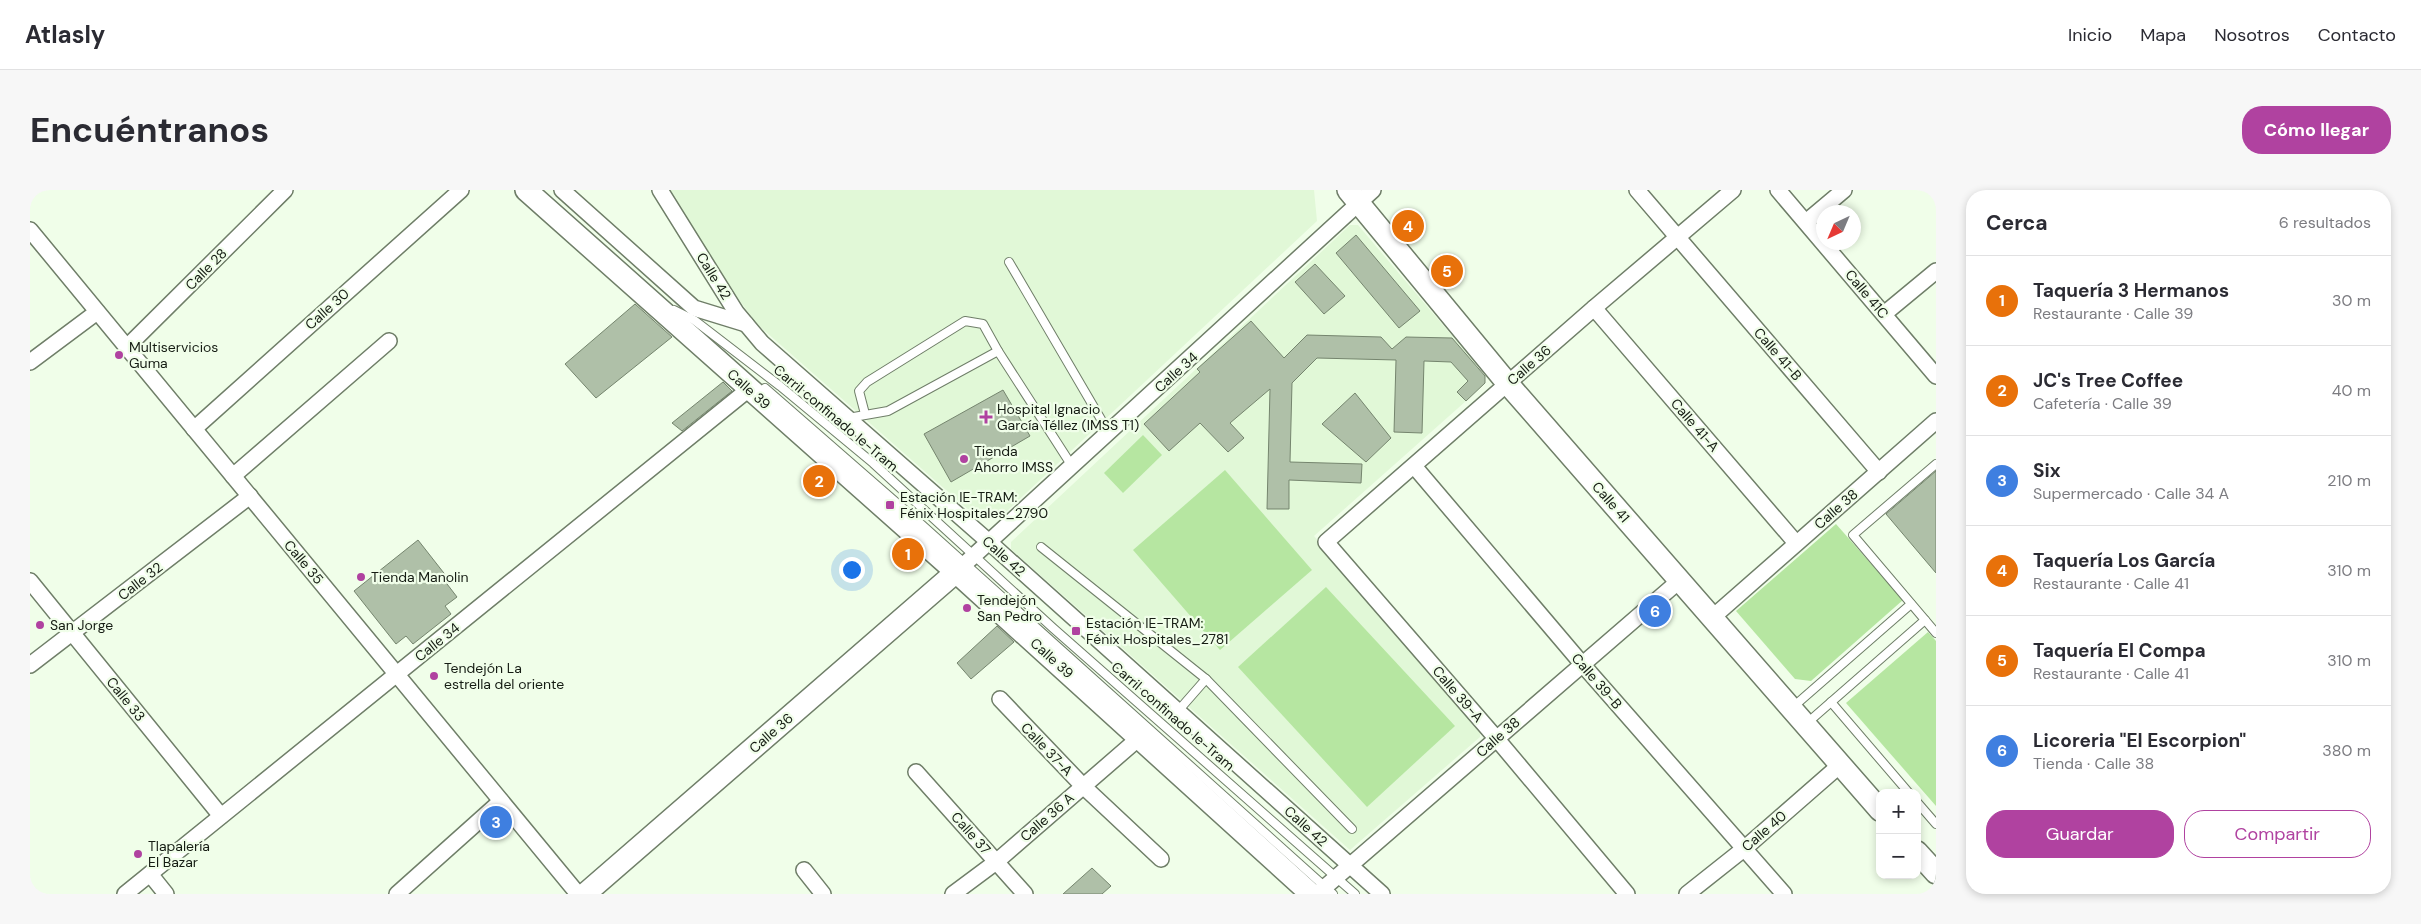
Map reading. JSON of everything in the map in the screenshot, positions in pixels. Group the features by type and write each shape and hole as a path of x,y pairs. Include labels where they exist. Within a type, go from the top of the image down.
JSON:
{"street":[{"name":"Calle 28","path":"127,347 285,190"},
{"name":"Calle 30","path":"194,429 461,190"},
{"name":"Calle 39","path":"526,190 752,384 966,563 1139,738 1325,889"},
{"path":"543,204 561,190"},
{"path":"561,190 560,207 566,226"},
{"path":"561,190 694,308 746,324"},
{"name":"Calle 42","path":"660,190 746,324 762,343 846,419 989,542 1382,894"},
{"path":"1637,190 1677,237"},
{"name":"Calle 36","path":"1326,542 1594,308 1734,190"},
{"name":"Calle 41C","path":"1778,190 1936,376"},
{"path":"1806,222 1844,190"},
{"name":"Calle 41","path":"1360,194 1508,384 1679,581 1713,616 1876,806"},
{"name":"Calle 34","path":"966,563 1109,433 1360,194"},
{"name":"Calle 35","path":"30,230 578,894"},
{"name":"Calle 41-B","path":"1677,237 1878,472"},
{"path":"1884,314 1936,271"},
{"name":"Calle 41-A","path":"1594,308 1796,543"},
{"path":"30,362 97,312"},
{"path":"233,476 389,341"},
{"name":"Calle 34","path":"125,894 752,384"},
{"name":"Calle 38","path":"1713,616 1936,421"},
{"name":"Calle 39-B","path":"1414,466 1583,665 1784,894"},
{"name":"Calle 32","path":"30,665 250,496"},
{"name":"Calle 39-A","path":"1326,542 1496,738 1627,894"},
{"name":"Calle 36","path":"585,894 966,563"},
{"name":"Calle 33","path":"30,581 221,816"},
{"name":"Calle 38","path":"1325,889 1496,738 1679,581"},
{"name":"Calle 37-A","path":"1000,699 1083,786 1161,859"},
{"name":"Calle 36 A","path":"953,894 996,862 1139,738"},
{"name":"Calle 40","path":"1687,894 1745,848 1840,765"},
{"name":"Calle 37","path":"916,772 1025,894"},
{"path":"397,894 501,801"},
{"path":"1921,856 1936,873"},
{"path":"804,870 823,894"},
{"path":"150,874 166,894"}],"lane":[{"path":"1009,262 1109,433"},
{"name":"Carril confinado Ie-Tram","path":"646,284 740,367"},
{"name":"Carril confinado Ie-Tram","path":"674,310 694,320 780,386 873,463 966,563 1325,889 1355,894"},
{"path":"865,414 859,391 867,382 965,322 983,324 998,351 1072,466"},
{"path":"846,419 888,411 998,351"},
{"path":"1936,464 1853,535 1936,633"},
{"path":"1041,547 1206,679 1352,829"},
{"name":"Carril confinado Ie-Tram","path":"966,563 1046,622 1325,889"},
{"path":"1791,708 1912,604"},
{"path":"1805,724 1925,620"},
{"path":"1178,712 1206,679"},
{"path":"1831,702 1907,789"},
{"path":"1921,807 1936,824"}],"shaded area":[{"name":"Hospital Ignacio García Téllez (IMSS T1)","path":"667,190 1314,190 1317,221 1007,511 971,512 757,324 712,263"},
{"path":"1350,225 1358,225 1476,364 1464,376 1468,381 1457,392 1466,401 1314,536 1480,728 1480,737 1350,850 1011,549 1011,542"}],"green space":[{"path":"1143,435 1162,455 1123,493 1104,473"},
{"path":"1225,470 1312,570 1220,650 1133,550"},
{"path":"1836,524 1903,600 1811,681 1795,679 1736,611"},
{"path":"1326,587 1455,726 1367,807 1238,667"},
{"path":"1928,632 1936,641 1936,806 1846,703"}],"building":[{"path":"1356,235 1420,311 1399,328 1336,253"},
{"path":"1315,264 1345,296 1324,314 1295,282"},
{"path":"635,304 672,337 596,398 565,364"},
{"path":"1251,321 1284,358 1307,335 1381,337 1392,349 1406,337 1452,338 1485,376 1485,383 1466,401 1457,392 1468,381 1451,362 1424,361 1422,433 1394,432 1396,360 1317,358 1292,383 1290,462 1362,464 1361,483 1289,480 1289,509 1267,509 1270,389 1230,423 1244,438 1228,452 1200,423 1169,451 1144,424 1200,372 1197,369"},
{"path":"723,382 732,391 682,431 672,423"},
{"name":"Tienda Ahorro IMSS","path":"1003,390 1030,436 951,482 924,434"},
{"path":"1355,393 1391,438 1366,462 1322,424"},
{"path":"1936,471 1936,573 1886,514"},
{"path":"418,540 447,577 444,580 457,597 445,606 451,614 413,644 406,636 396,644 354,591"},
{"path":"997,626 1014,642 971,679 957,663"},
{"path":"1092,868 1111,886 1102,894 1063,894"}],"place":[{"name":"Taquería Los García","path":"1408,226"},
{"name":"Taquería El Compa","path":"1447,271"},
{"name":"Multiservicios Guma","path":"119,355"},
{"name":"Hospital Ignacio García Téllez (IMSS T1)","path":"986,417"},
{"name":"Tienda Ahorro IMSS","path":"964,459"},
{"name":"JC's Tree Coffee","path":"819,481"},
{"name":"Estación IE-TRAM: Fénix Hospitales_2790","path":"890,505"},
{"name":"Taquería 3 Hermanos","path":"908,554"},
{"name":"Tienda Manolin","path":"361,577"},
{"name":"Tendejón San Pedro","path":"967,608"},
{"name":"Licoreria \"El Escorpion\"","path":"1655,611"},
{"name":"San Jorge","path":"40,625"},
{"name":"Estación IE-TRAM: Fénix Hospitales_2781","path":"1076,631"},
{"name":"Tendejón La estrella del oriente","path":"434,676"},
{"name":"Six","path":"496,822"},
{"name":"Tlapalería El Bazar","path":"138,854"}]}
